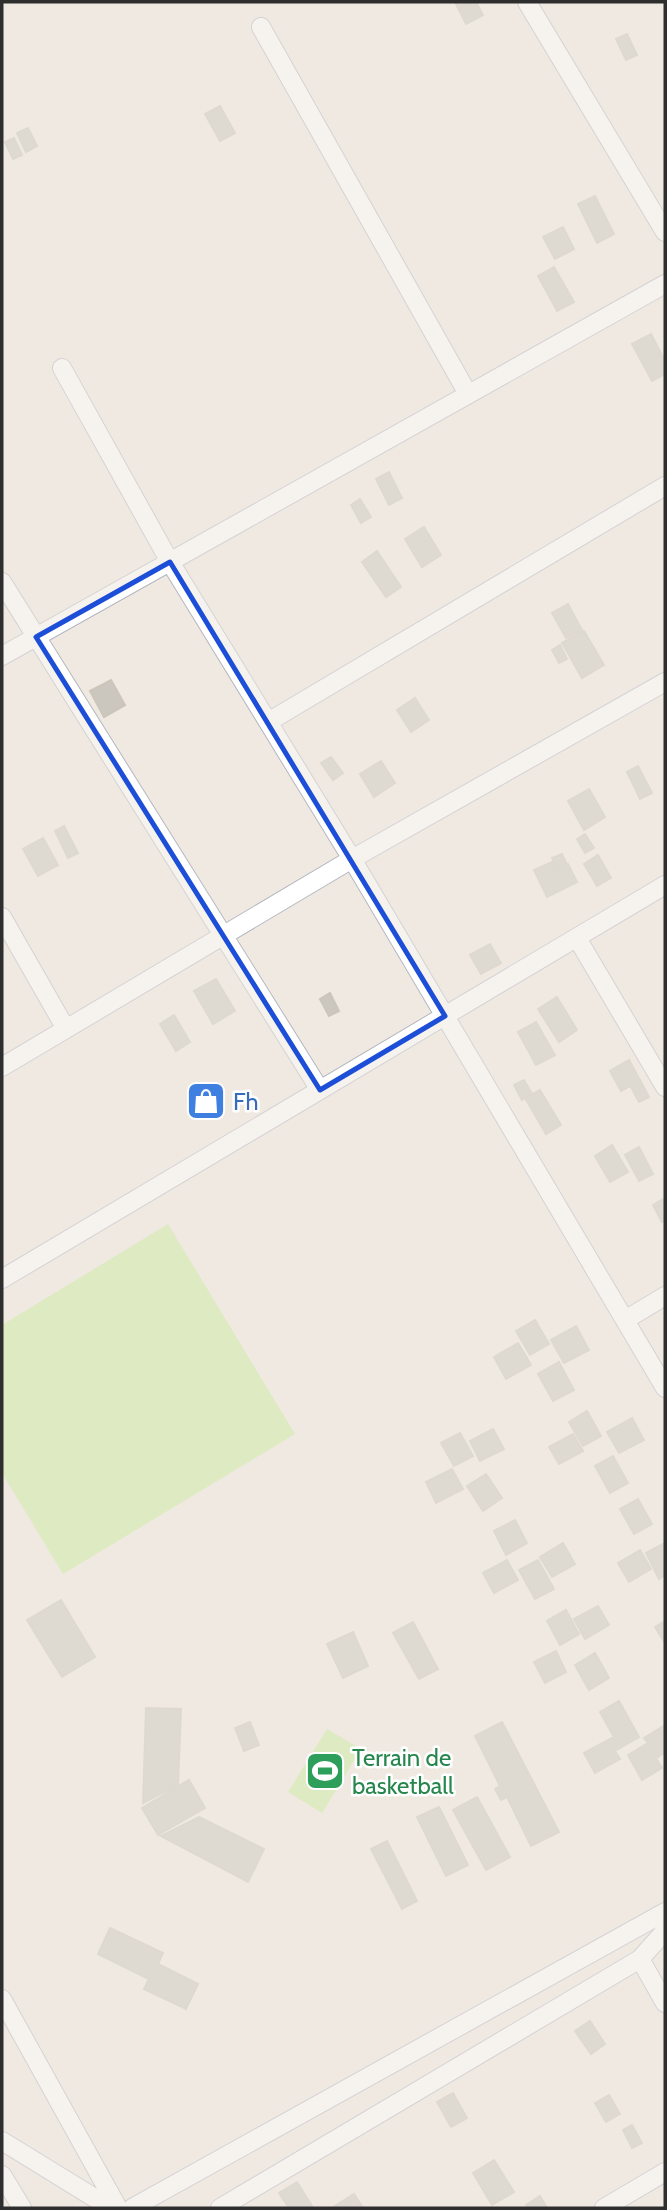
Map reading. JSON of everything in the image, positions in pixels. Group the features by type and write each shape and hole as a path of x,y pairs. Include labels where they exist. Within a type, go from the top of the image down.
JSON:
{"street":[{"path":"527,2 665,232"},
{"path":"261,27 468,394"},
{"path":"2,656 665,284"},
{"path":"62,368 170,562 352,859 665,1388"},
{"path":"268,722 665,486"},
{"path":"2,582 320,1090"},
{"path":"2,1067 352,859 665,681"},
{"path":"4,1271 320,1090 665,885"},
{"path":"2,917 66,1029"},
{"path":"577,938 665,1087"},
{"path":"625,1320 665,1296"},
{"path":"132,2208 665,1912"},
{"path":"220,2208 640,1959 665,1931"},
{"path":"640,1959 665,2003"},
{"path":"2,1999 117,2208"},
{"path":"2,2141 111,2208"},
{"path":"604,2208 665,2172"},
{"path":"2,2175 22,2208"}],"highlighted area":[{"path":"170,562 445,1016 320,1090 36,637"}],"green space":[{"path":"168,1224 295,1434 63,1574 2,1473 2,1325"},
{"name":"Terrain de basketball","path":"327,1729 361,1749 322,1813 288,1792"}],"building":[{"path":"455,2 476,2 483,15 466,24"},
{"path":"627,34 637,55 626,60 616,39"},
{"path":"220,106 235,133 220,141 205,114"},
{"path":"28,128 37,146 26,152 17,133"},
{"path":"14,138 22,155 13,159 5,142"},
{"path":"595,196 614,234 597,243 578,204"},
{"path":"563,227 574,249 555,259 543,237"},
{"path":"554,267 574,302 557,311 538,276"},
{"path":"651,334 665,361 665,374 652,381 632,344"},
{"path":"389,472 402,498 389,505 376,479"},
{"path":"360,499 371,517 361,523 351,505"},
{"path":"424,527 441,555 422,567 405,539"},
{"path":"377,551 401,587 386,597 362,562"},
{"path":"568,604 582,630 566,638 552,613"},
{"path":"584,631 604,665 582,678 562,643"},
{"path":"560,645 567,659 559,663 552,650"},
{"path":"111,680 125,705 104,717 90,691"},
{"path":"415,698 429,720 411,732 397,710"},
{"path":"331,757 343,773 333,780 321,763"},
{"path":"381,761 395,783 374,797 360,774"},
{"path":"638,766 652,793 640,799 627,772"},
{"path":"589,789 605,817 584,830 568,801"},
{"path":"64,826 78,853 68,858 55,831"},
{"path":"585,834 594,848 585,853 577,839"},
{"path":"43,838 58,865 38,876 23,849"},
{"path":"562,854 567,865 557,869 552,858"},
{"path":"598,855 611,878 597,886 584,864"},
{"path":"554,861 567,887 547,897 534,870"},
{"path":"568,864 577,882 567,887 558,869"},
{"path":"490,944 501,963 481,974 470,955"},
{"path":"216,979 235,1011 213,1024 194,991"},
{"path":"330,993 339,1011 329,1016 320,999"},
{"path":"557,997 577,1030 559,1042 538,1009"},
{"path":"174,1015 190,1042 176,1051 160,1024"},
{"path":"536,1022 555,1055 536,1065 518,1032"},
{"path":"629,1060 640,1080 621,1091 610,1071"},
{"path":"524,1080 532,1094 522,1100 514,1085"},
{"path":"640,1080 649,1097 639,1102 630,1085"},
{"path":"540,1090 561,1125 546,1134 525,1098"},
{"path":"612,1145 628,1172 610,1182 595,1156"},
{"path":"639,1147 653,1174 639,1181 625,1155"},
{"path":"663,1199 665,1221 662,1222 653,1205"},
{"path":"535,1320 549,1344 530,1355 516,1331"},
{"path":"576,1326 589,1350 564,1363 551,1340"},
{"path":"518,1343 531,1365 506,1379 494,1357"},
{"path":"559,1362 574,1390 553,1401 538,1374"},
{"path":"587,1411 601,1436 583,1446 569,1422"},
{"path":"632,1418 644,1440 619,1453 607,1432"},
{"path":"493,1429 504,1449 480,1461 470,1441"},
{"path":"460,1433 473,1456 454,1466 441,1443"},
{"path":"573,1434 583,1451 559,1464 549,1447"},
{"path":"613,1456 628,1483 610,1493 595,1466"},
{"path":"452,1469 463,1489 436,1503 426,1482"},
{"path":"486,1474 502,1498 483,1511 467,1486"},
{"path":"638,1499 652,1524 634,1534 620,1509"},
{"path":"515,1520 527,1543 506,1555 494,1531"},
{"path":"563,1543 575,1564 552,1577 540,1557"},
{"path":"665,1543 665,1575 659,1579 646,1553"},
{"path":"640,1550 651,1569 629,1582 618,1563"},
{"path":"507,1560 518,1580 494,1593 483,1573"},
{"path":"538,1560 554,1589 535,1599 519,1570"},
{"path":"61,1600 95,1657 62,1677 27,1620"},
{"path":"598,1606 609,1625 585,1639 574,1619"},
{"path":"566,1610 579,1634 560,1645 547,1621"},
{"path":"665,1621 665,1643 655,1627"},
{"path":"413,1622 438,1669 419,1679 393,1633"},
{"path":"353,1632 368,1666 343,1678 327,1644"},
{"path":"556,1651 566,1672 545,1683 534,1662"},
{"path":"595,1653 609,1678 589,1690 575,1665"},
{"path":"619,1701 639,1737 615,1751 620,1759 595,1773 584,1753 614,1737 600,1712"},
{"path":"146,1708 181,1709 178,1785 143,1803"},
{"path":"250,1722 259,1745 244,1751 235,1728"},
{"path":"502,1722 559,1832 531,1846 507,1797 501,1800 495,1789 500,1786 475,1736"},
{"path":"665,1725 665,1753 656,1758 662,1768 642,1780 628,1755 648,1743 644,1738"},
{"path":"189,1780 205,1808 158,1835 142,1808"},
{"path":"477,1797 510,1857 486,1870 453,1810"},
{"path":"439,1807 468,1865 446,1876 417,1817"},
{"path":"199,1817 264,1849 248,1882 161,1836"},
{"path":"387,1841 417,1901 402,1909 371,1849"},
{"path":"110,1928 163,1953 158,1964 198,1984 186,2009 144,1989 149,1979 98,1954"},
{"path":"590,2021 605,2044 591,2054 575,2031"},
{"path":"453,2093 467,2118 451,2127 437,2102"},
{"path":"609,2095 620,2114 606,2122 595,2103"},
{"path":"632,2125 642,2143 632,2148 623,2130"},
{"path":"494,2160 514,2192 492,2205 473,2173"},
{"path":"297,2182 312,2206 309,2208 289,2208 279,2193"},
{"path":"354,2194 363,2208 332,2208"},
{"path":"540,2196 547,2208 528,2208 526,2205"}],"place":[{"name":"Fh","path":"206,1101"},
{"name":"Terrain de basketball","path":"325,1771"}]}
